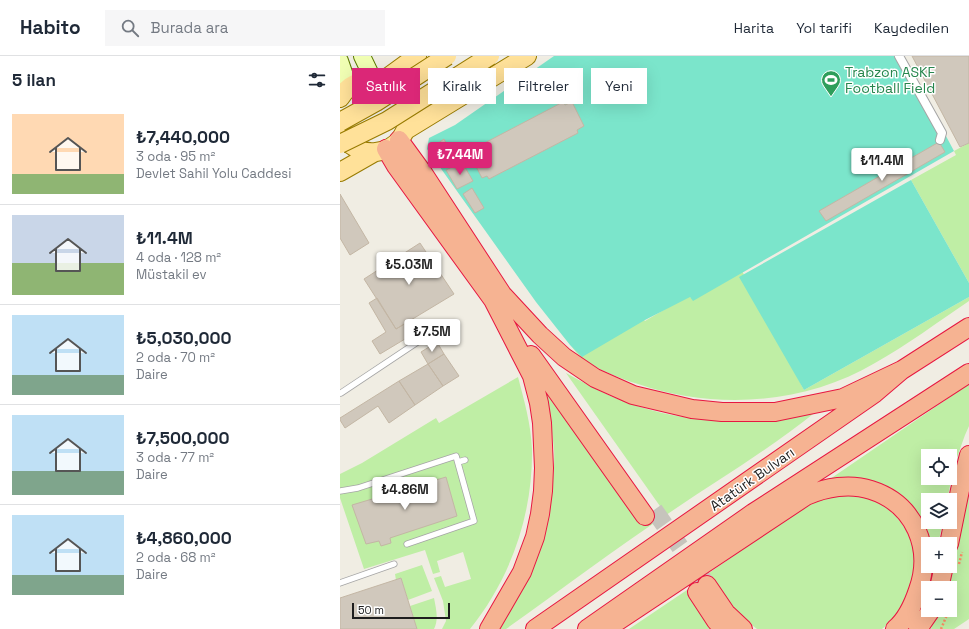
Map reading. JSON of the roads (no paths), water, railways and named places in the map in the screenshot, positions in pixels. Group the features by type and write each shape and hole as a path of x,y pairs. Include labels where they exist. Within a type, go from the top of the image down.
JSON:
{"highway":[{"path":"392,143 423,173 497,297 532,376 539,404 542,424 544,491 535,537 522,572 489,629"},
{"path":"497,297 564,357 595,378 633,395 692,409 722,412 775,412 843,398 902,370"},
{"path":"497,297 532,339 649,513"},
{"name":"Atatürk Bulvarı","path":"535,629 876,393 902,370 969,327"},
{"name":"Atatürk Bulvarı","path":"587,629 753,514 969,372"},
{"path":"950,537 969,455"},
{"path":"606,629 806,496 826,488 836,487 859,487 883,495 895,502 905,512 912,520 918,531 924,555 921,582 913,607 895,629"},
{"path":"723,629 716,622 702,589 743,629"},
{"path":"918,629 926,617"}],"main road":[{"path":"362,56 370,68"},
{"path":"398,68 417,56"},
{"path":"340,122 376,102 447,56"},
{"path":"340,144 387,121 490,56"},
{"path":"340,172 392,143 527,56"},
{"path":"340,61 342,94"},
{"path":"342,94 352,87"},
{"path":"340,133 344,140 353,147 364,151 392,143 409,119 407,104"}],"street":[{"path":"899,56 942,133 940,140"}],"lane":[{"path":"340,392 437,329"},
{"path":"340,491 358,488 414,466 456,456 474,521 407,544"},
{"path":"458,462 465,460"},
{"path":"340,583 394,564"}],"tunnel":[{"path":"654,510 707,585"}],"place":[{"name":"Trabzon ASKF Football Field","path":"831,97"}]}
